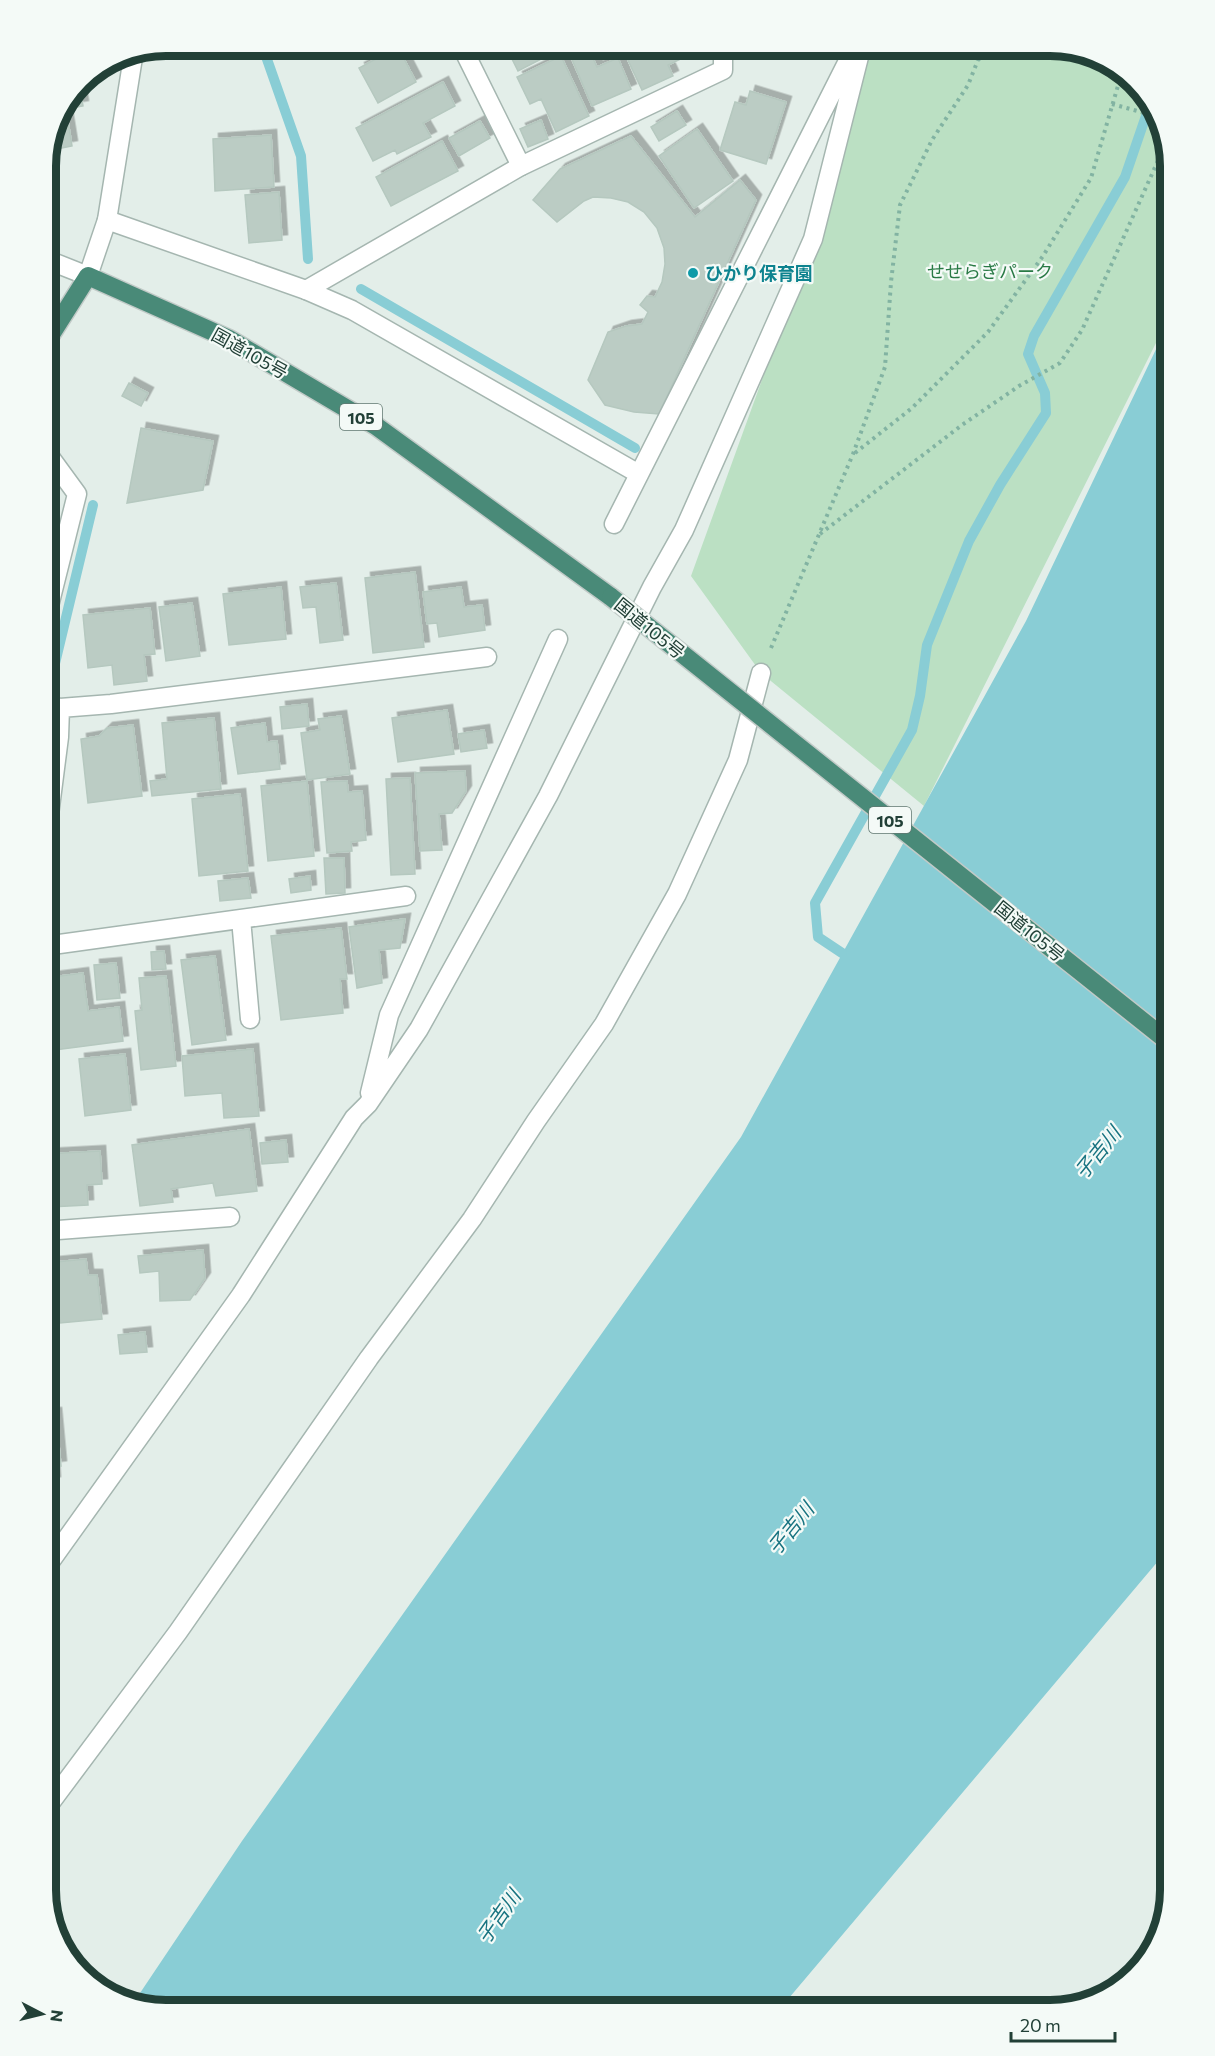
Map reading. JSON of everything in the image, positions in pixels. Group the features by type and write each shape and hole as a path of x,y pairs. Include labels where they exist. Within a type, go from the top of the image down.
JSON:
{"highway":[{"path":"56,327 88,276"},
{"name":"国道105号","path":"88,276 229,339 376,426 611,597 1160,1035"}],"street":[{"path":"466,56 521,166"},
{"path":"306,290 521,166 723,70 723,56"},
{"path":"614,524 849,56"},
{"path":"56,1554 241,1295 354,1118 368,1104 419,1029 548,796 642,606 684,531 813,239 859,56"},
{"path":"56,263 88,276 107,220 132,60"},
{"path":"107,220 306,290 352,310 639,474"},
{"path":"56,465 77,494 56,578"},
{"path":"368,1104 389,1015 558,639"},
{"path":"56,707 111,704 487,657"},
{"path":"56,1795 178,1632 369,1358 472,1219 536,1120 604,1024 677,894 738,760 761,673"},
{"path":"56,722 59,737 56,760"},
{"path":"56,944 406,896"},
{"path":"240,919 250,1019"},
{"path":"56,1230 230,1217"}],"path":[{"path":"761,673 854,454 885,367 891,282 900,205 932,140 969,85 980,56"},
{"path":"978,61 984,56"},
{"path":"854,454 912,408 988,332 1044,256 1090,178 1119,81"},
{"path":"1112,104 1146,113"},
{"path":"819,535 962,425 1019,386 1060,363 1082,330 1159,157"}],"green space":[{"name":"せせらぎパーク","path":"858,56 1056,56 1085,61 1110,74 1132,93 1154,130 1160,166 1160,335 924,806 761,673 691,576 813,239"}],"water":[{"name":"子吉川","path":"1160,341 1160,1559 787,2000 159,2000 138,1997 242,1841 741,1137 1026,621"}],"building":[{"path":"381,56 403,56 416,82 378,103 359,68"},
{"path":"510,56 547,56 518,71"},
{"path":"561,56 589,116 556,132 541,99 530,104 517,77"},
{"path":"571,56 592,56 597,67 618,58 631,89 592,106"},
{"path":"626,56 687,56 668,65 673,76 642,90"},
{"path":"443,82 455,106 423,123 431,137 397,154 395,150 373,161 356,128"},
{"path":"750,91 786,102 766,164 720,150 735,102 746,105"},
{"path":"81,95 83,106 72,108"},
{"path":"677,111 686,125 659,141 651,127"},
{"path":"67,117 72,146 57,149 59,137"},
{"path":"541,120 548,139 528,147 520,129"},
{"path":"480,121 490,138 459,156 449,138"},
{"path":"697,129 733,181 694,208 659,156"},
{"path":"271,135 274,187 215,191 213,139"},
{"name":"ひかり保育園","path":"631,136 695,217 740,180 756,200 659,414 634,412 605,405 588,380 608,332 642,324 648,312 640,305 647,296 655,297 662,282 665,264 664,248 657,228 644,212 628,202 611,198 593,197 584,201 557,222 533,200 560,169"},
{"path":"442,141 458,171 391,206 376,177"},
{"path":"279,192 282,240 249,243 245,195"},
{"path":"129,383 148,393 141,406 122,396"},
{"path":"141,428 213,441 203,490 127,503"},
{"path":"415,572 424,647 373,653 365,578"},
{"path":"336,583 343,640 320,643 316,607 303,608 300,587"},
{"path":"281,587 286,639 229,645 223,594"},
{"path":"461,587 464,607 482,605 485,630 439,637 437,623 427,624 423,592"},
{"path":"192,603 200,656 166,661 159,607"},
{"path":"150,608 155,654 144,655 147,681 114,685 112,665 88,668 83,615"},
{"path":"307,704 309,726 282,729 280,707"},
{"path":"447,710 454,754 398,762 392,718"},
{"path":"341,716 350,774 307,780 301,733 320,730 318,719"},
{"path":"214,718 221,789 152,796 150,781 167,779 162,723"},
{"path":"265,723 267,742 277,741 280,769 238,774 231,728"},
{"path":"133,725 142,796 88,803 81,739 99,736 107,728"},
{"path":"484,730 487,748 461,752 458,734"},
{"path":"465,771 466,791 452,813 439,814 442,850 420,851 415,773"},
{"path":"410,778 415,874 391,875 386,779"},
{"path":"307,781 314,856 268,861 261,786"},
{"path":"347,781 348,792 362,791 366,840 351,842 352,851 327,853 321,782"},
{"path":"240,794 248,871 199,876 192,799"},
{"path":"324,858 344,858 345,893 326,894"},
{"path":"310,876 311,890 291,893 289,879"},
{"path":"248,878 251,898 220,901 218,881"},
{"path":"405,919 400,948 379,950 382,983 357,988 349,927"},
{"path":"341,928 347,979 340,979 343,1013 281,1020 271,936"},
{"path":"164,951 166,969 152,970 151,952"},
{"path":"215,956 226,1040 192,1045 181,960"},
{"path":"116,963 120,998 97,1000 94,965"},
{"path":"83,973 88,1011 119,1007 123,1041 56,1050 56,977"},
{"path":"166,976 176,1066 141,1070 135,1011 142,1010 139,978"},
{"path":"253,1049 259,1116 224,1118 222,1093 185,1096 182,1056"},
{"path":"125,1054 131,1110 85,1116 79,1059"},
{"path":"249,1129 257,1191 216,1196 213,1183 171,1189 173,1202 140,1206 132,1145"},
{"path":"286,1140 288,1162 262,1164 260,1143"},
{"path":"100,1151 102,1184 87,1185 88,1205 56,1207 56,1153"},
{"path":"203,1250 205,1278 190,1300 160,1301 159,1271 140,1273 138,1256"},
{"path":"86,1259 88,1275 97,1275 102,1319 60,1323 56,1262"},
{"path":"145,1332 147,1352 120,1354 118,1335"},
{"path":"56,1413 61,1466 56,1467"}],"waterway":[{"path":"266,56 301,156 308,259"},
{"path":"842,953 818,937 815,903 912,730 920,696 927,645 969,541 1000,485 1046,413 1045,393 1028,354 1034,336 1125,177 1146,114"},
{"path":"361,289 635,448"},
{"path":"56,659 93,505"}],"place":[{"name":"ひかり保育園","path":"693,273"}]}
